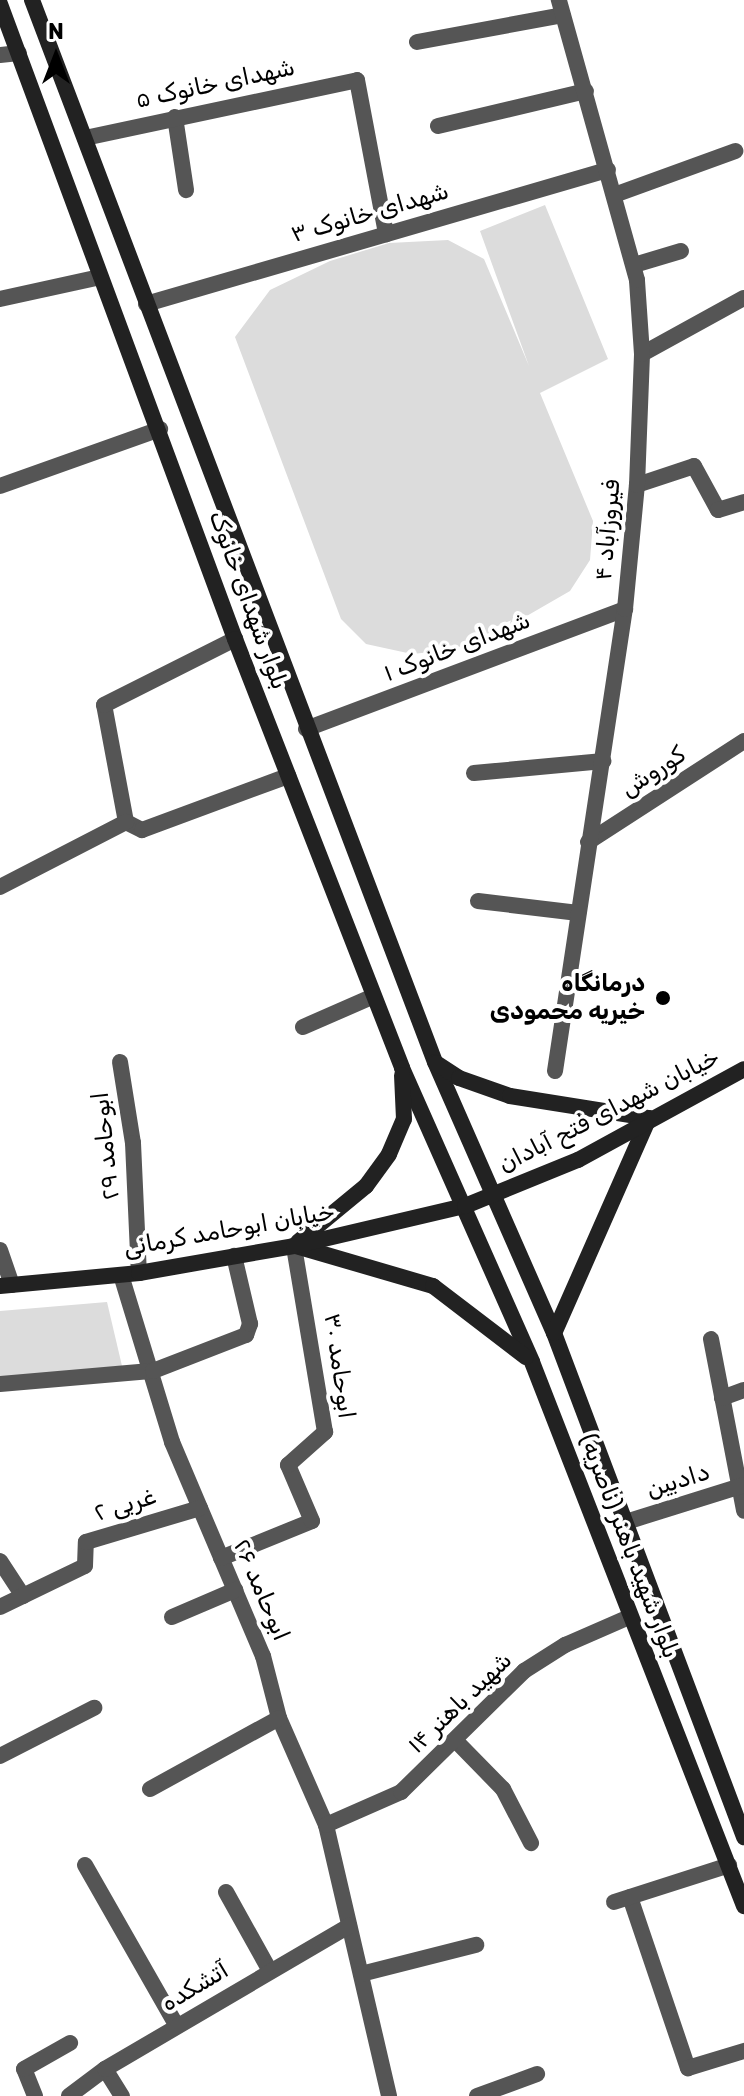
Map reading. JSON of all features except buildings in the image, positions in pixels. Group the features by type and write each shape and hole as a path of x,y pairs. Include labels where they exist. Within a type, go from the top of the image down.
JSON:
{"main road":[{"name":"بلوار شهدای خانوک","path":"32,0 306,729 435,1062 496,1196"},
{"name":"بلوار شهدای خانوک","path":"0,4 100,277 160,429 235,639 402,1068 465,1206"},
{"path":"435,1062 459,1078 510,1096 649,1118 554,1333"},
{"path":"294,1246 366,1186 389,1154 404,1119 402,1068"},
{"name":"خیابان شهدای فتح آبادان","path":"465,1206 496,1196 578,1160 649,1118 744,1069"},
{"name":"بلوار شهید باهنر (ناصریه)","path":"496,1196 554,1333 744,1837"},
{"name":"بلوار شهید باهنر (ناصریه)","path":"465,1206 532,1362 744,1906"},
{"name":"خیابان ابوحامد کرمانی","path":"6,1285 139,1273 294,1246 465,1206"},
{"path":"294,1246 433,1286 532,1362"}],"street":[{"path":"417,42 561,7"},
{"name":"فیروزآباد ۴","path":"555,1071 625,609 637,485 642,354 634,265 617,194 561,7"},
{"path":"0,55 19,53"},
{"name":"شهدای خانوک ۵","path":"85,138 357,80 386,234"},
{"path":"438,126 586,91"},
{"path":"175,117 186,190"},
{"path":"617,194 735,151"},
{"name":"شهدای خانوک ۳","path":"146,304 608,170"},
{"path":"634,265 681,251"},
{"path":"0,299 100,277"},
{"path":"642,354 744,298"},
{"path":"0,486 160,429"},
{"path":"637,485 694,466 718,510 744,502"},
{"name":"شهدای خانوک ۱","path":"306,729 625,609"},
{"path":"126,822 104,705 201,651 235,639"},
{"name":"کوروش","path":"588,842 744,741"},
{"path":"474,773 603,761"},
{"path":"126,822 142,830 288,776"},
{"path":"0,887 126,822"},
{"path":"478,901 578,913"},
{"path":"303,1027 374,996"},
{"name":"ابوحامد ۲۹","path":"120,1062 133,1143 139,1273"},
{"name":"ابوحامد ۳۰","path":"221,1558 312,1521 288,1465 325,1432 294,1246"},
{"path":"0,1250 6,1285"},
{"path":"0,1384 153,1371 250,1330 234,1256"},
{"name":"ابوحامد ۲۶","path":"121,1275 153,1371 172,1442 263,1656 279,1718 326,1825 389,2096"},
{"path":"711,1339 744,1511"},
{"path":"722,1398 744,1390"},
{"name":"دادبین","path":"626,1522 741,1486"},
{"name":"۲ غربی","path":"0,1607 85,1566 86,1542 200,1508"},
{"path":"0,1561 23,1596"},
{"path":"172,1617 235,1590"},
{"name":"شهید باهنر ۱۴","path":"326,1825 401,1792 524,1671 565,1645 629,1617"},
{"path":"0,1756 94,1708"},
{"path":"150,1789 279,1718"},
{"path":"455,1740 503,1789 531,1843"},
{"path":"85,1865 177,2026"},
{"path":"614,1902 729,1865"},
{"path":"226,1892 270,1971"},
{"path":"630,1897 688,2068 744,2051"},
{"name":"آتشکده","path":"69,2096 105,2069 349,1926"},
{"path":"361,1974 476,1945"},
{"path":"35,2096 24,2069 70,2043"},
{"path":"105,2069 122,2096"},
{"path":"477,2096 537,2074"}],"shaded area":[{"path":"545,205 608,359 540,393 593,521 590,560 570,591 471,648 412,654 366,644 341,619 235,337 270,290 330,261 389,243 448,240 484,259 529,366 480,231"},
{"path":"107,1302 122,1366 0,1378 0,1311"}],"place":[{"name":"درمانگاه خیریه محمودی","path":"663,998"}]}
